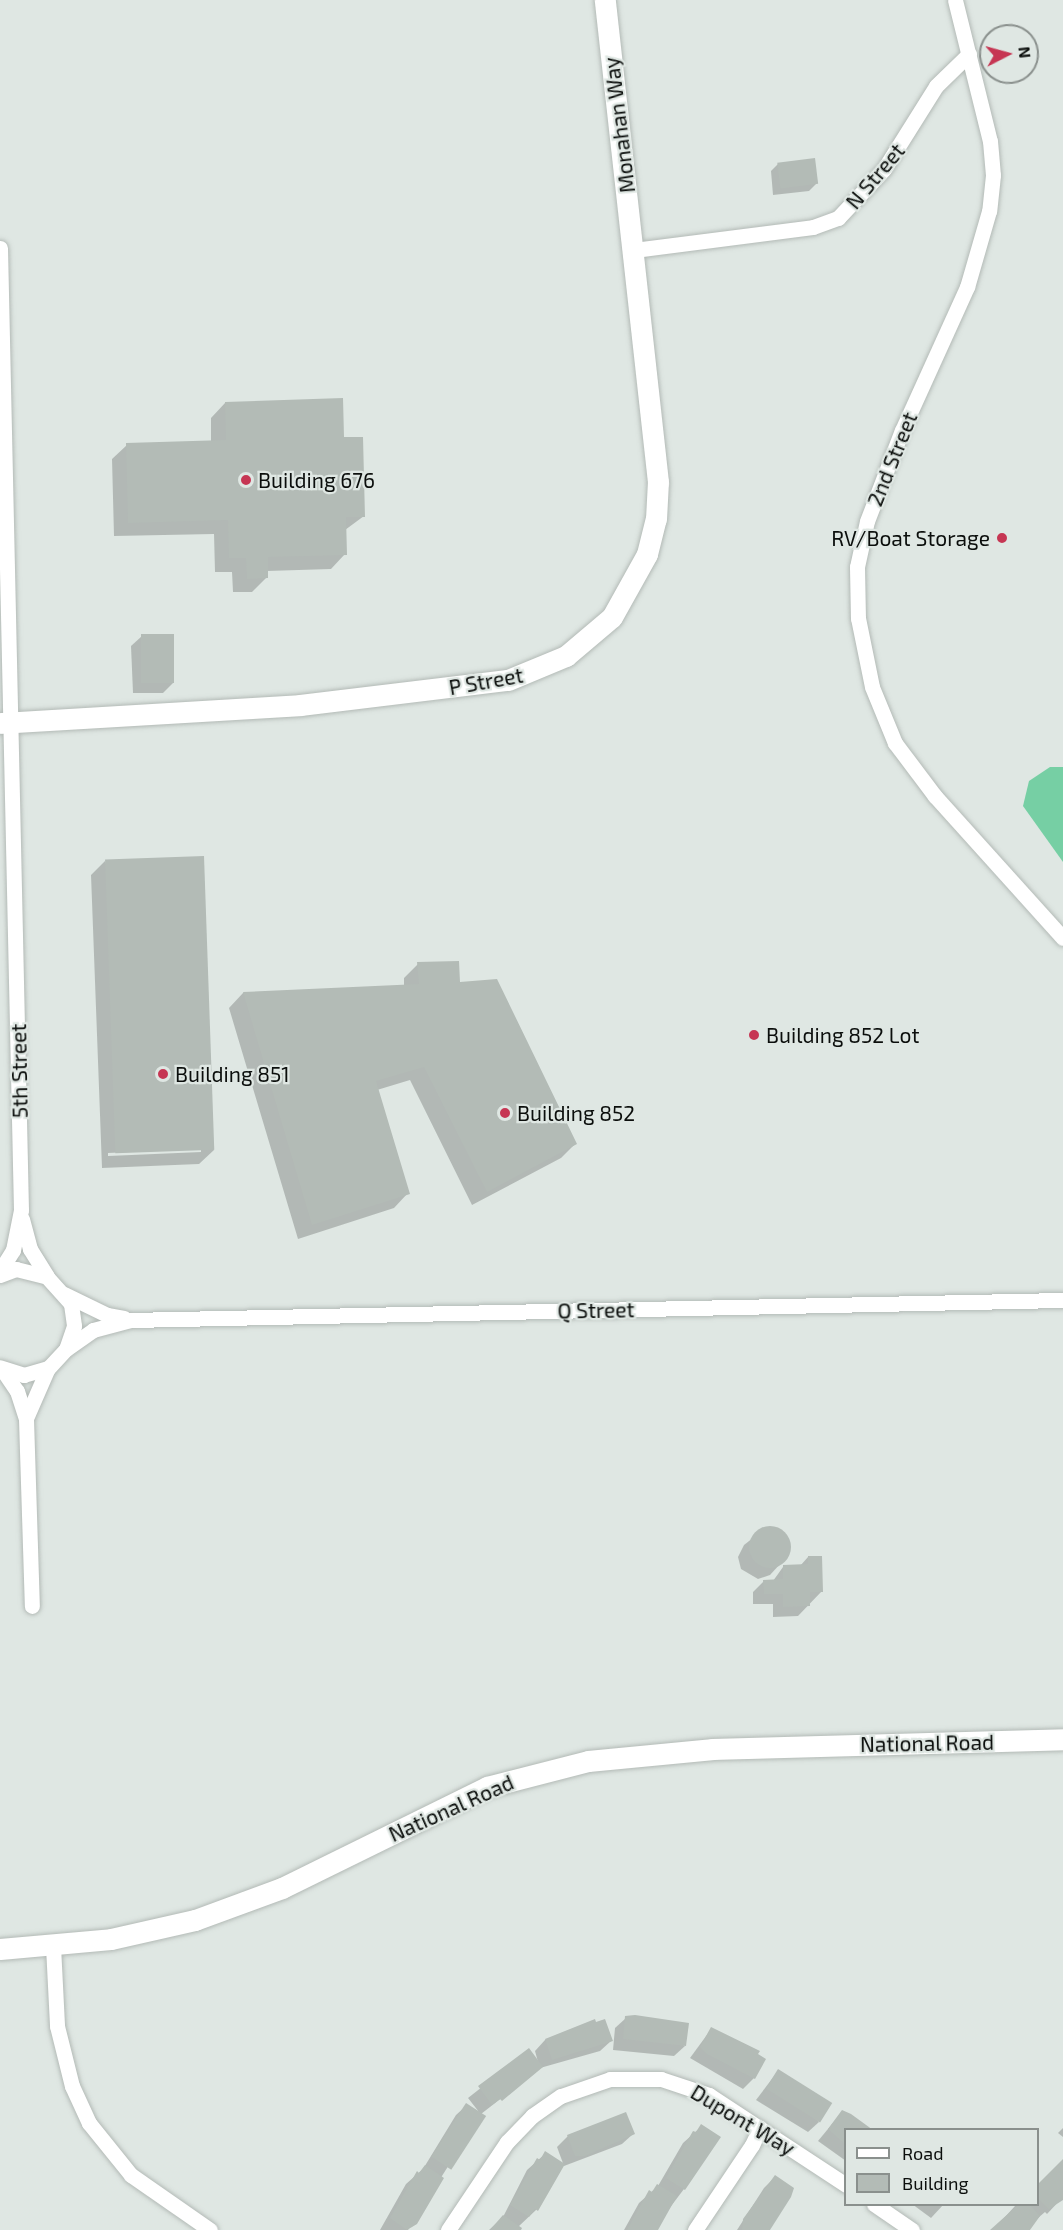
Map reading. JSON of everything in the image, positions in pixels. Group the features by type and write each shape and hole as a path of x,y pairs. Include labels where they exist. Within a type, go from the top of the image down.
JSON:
{"street":[{"name":"Monahan Way","path":"605,0 634,250"},
{"name":"2nd Street","path":"955,0 992,159 990,212 967,287 870,512 858,567 858,618 872,687 895,743 935,796 1063,938"},
{"name":"N Street","path":"634,250 813,227 838,218 884,170 936,86 969,54"},
{"name":"5th Street","path":"0,248 7,723 21,1210 30,1250 47,1277 64,1294"},
{"name":"P Street","path":"7,723 300,705 484,684 530,674 582,646 612,617 633,586 648,554 656,519 658,482 634,250"},
{"name":"5th Street","path":"0,1273 13,1250 21,1210"},
{"path":"0,1273 16,1269 47,1277"},
{"path":"64,1294 73,1314 72,1337 66,1349"},
{"name":"Q Street","path":"64,1294 107,1315 130,1320 1063,1300"},
{"name":"Q Street","path":"48,1368 66,1349 93,1330 130,1320"},
{"path":"1,1368 24,1374 48,1368"},
{"path":"1,1368 17,1391 26,1419 32,1606"},
{"path":"26,1419 48,1368"},
{"name":"National Road","path":"0,1949 52,1946 158,1929 236,1906 282,1888 487,1787 588,1761 713,1749 1063,1739"},
{"path":"52,1946 53,1992 60,2042 72,2086 89,2123 131,2175 210,2230"},
{"name":"Dupont Way","path":"448,2230 520,2127 545,2106 585,2086 635,2077 686,2085 709,2095 844,2184"},
{"path":"695,2230 753,2145 760,2128"},
{"path":"876,2206 912,2230"}],"shaded area":[{"path":"1050,767 1063,767 1063,862 1023,806 1029,781"}],"building":[{"path":"815,158 818,184 780,188 777,163"},
{"name":"Building 676","path":"343,398 344,437 363,437 365,517 346,517 347,555 268,557 268,578 247,579 246,558 229,558 228,520 128,523 126,443 226,440 225,402"},
{"path":"141,634 174,634 174,683 141,683"},
{"name":"Building 851","path":"204,856 214,1150 115,1153 105,859"},
{"name":"Building 852","path":"459,961 460,982 497,979 577,1144 487,1192 424,1067 376,1081 410,1194 312,1225 243,992 419,984 417,962"},
{"path":"770,1526 778,1527 785,1532 790,1539 790,1555 785,1562 778,1567 770,1568 762,1567 755,1562 750,1555 749,1547 750,1539 755,1532 762,1527"},
{"path":"808,1556 822,1556 823,1592 810,1592 810,1606 783,1607 783,1594 764,1594 763,1580 783,1579 783,1565 808,1564"},
{"path":"635,2015 689,2023 686,2046 623,2039 625,2016"},
{"path":"595,2019 596,2022 605,2019 613,2041 552,2060 545,2039"},
{"path":"711,2027 760,2051 758,2054 766,2059 755,2079 707,2054 700,2047"},
{"path":"529,2048 543,2067 502,2101 500,2099 492,2105 478,2086"},
{"path":"778,2069 832,2103 820,2122 766,2089"},
{"path":"466,2103 486,2116 451,2170 431,2157"},
{"path":"842,2110 870,2128 844,2128 844,2143 828,2129"},
{"path":"626,2112 635,2134 585,2156 575,2156 567,2135"},
{"path":"701,2124 721,2137 685,2190 666,2178 693,2131 696,2132"},
{"path":"545,2151 565,2164 538,2211 535,2209 529,2217 510,2205 537,2158 540,2160"},
{"path":"1063,2159 1063,2200 1049,2209 1039,2199 1039,2183"},
{"path":"425,2165 444,2178 417,2224 407,2230 390,2218 417,2171 419,2173"},
{"path":"775,2175 794,2188 791,2197 770,2230 742,2230 743,2219"},
{"path":"657,2184 677,2196 658,2230 627,2230 649,2190 652,2192"},
{"path":"1017,2206 1031,2206 1040,2216 1030,2230 990,2230"},
{"path":"503,2215 522,2228 521,2230 490,2230"}],"place":[{"name":"Building 676","path":"246,480"},
{"name":"RV/Boat Storage","path":"1002,538"},
{"name":"Building 852 Lot","path":"754,1035"},
{"name":"Building 851","path":"163,1074"},
{"name":"Building 852","path":"505,1113"}]}
